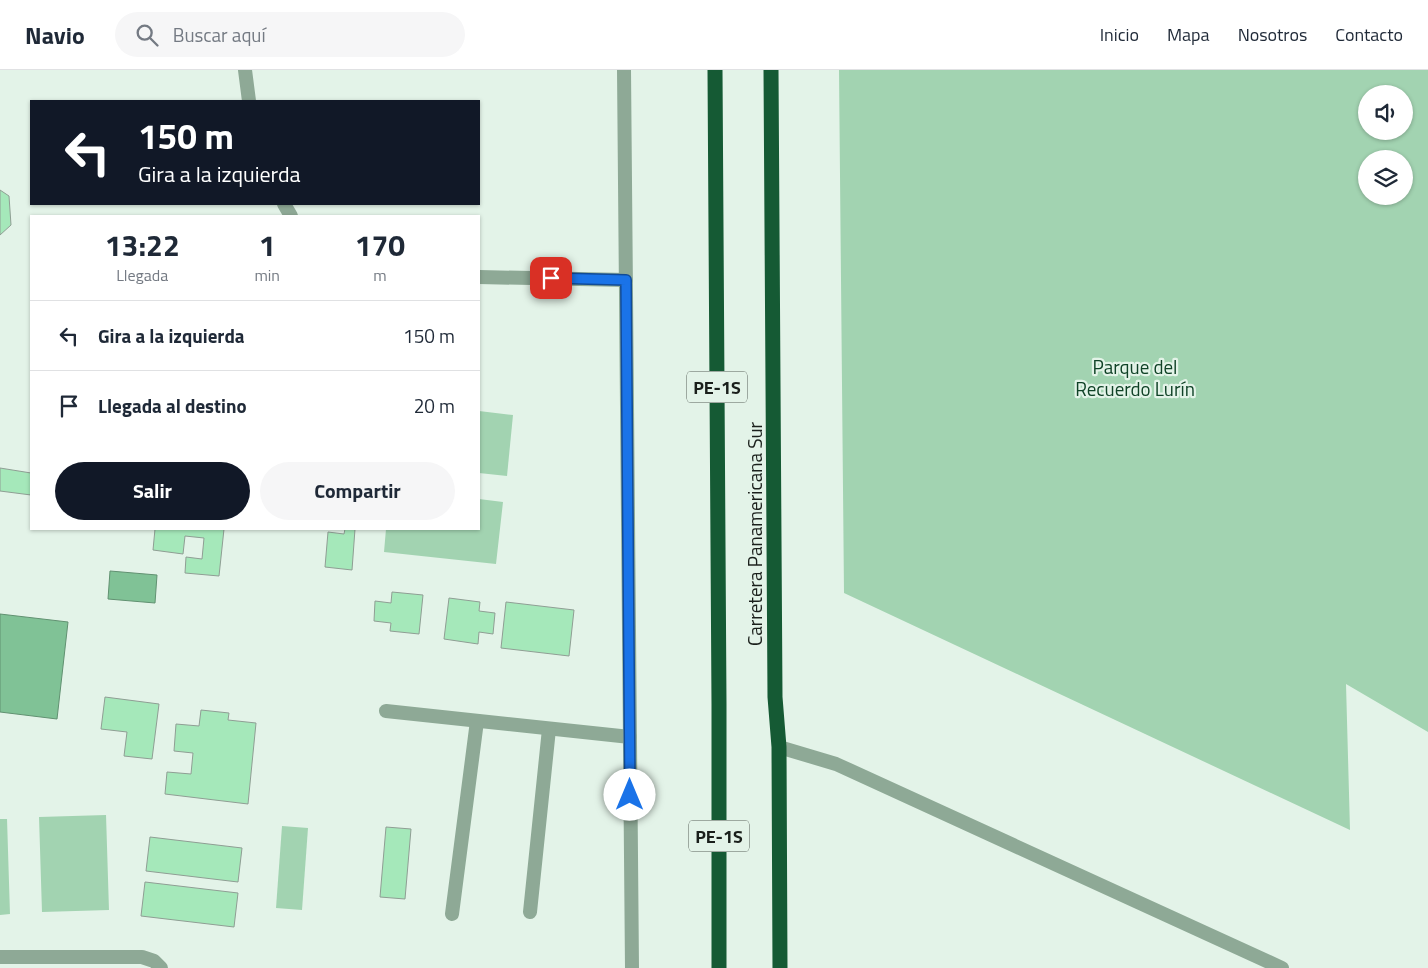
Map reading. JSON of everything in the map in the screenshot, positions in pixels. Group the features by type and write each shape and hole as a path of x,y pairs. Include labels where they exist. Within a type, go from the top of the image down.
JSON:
{"highway":[{"name":"Carretera Panamericana Sur","path":"715,70 719,694 718,968"},
{"name":"Carretera Panamericana Sur","path":"771,70 775,697 779,747 780,968"}],"street":[{"path":"245,70 249,100"},
{"path":"624,70 632,968"},
{"path":"480,277 626,280"},
{"path":"386,712 630,737"},
{"path":"452,914 477,721"},
{"path":"530,912 549,729"},
{"path":"779,747 836,764 1282,968"},
{"path":"0,958 142,956 154,961 161,968"}],"green space":[{"name":"Parque del Recuerdo Lurín","path":"839,70 1428,70 1428,732 1346,684 1350,830 844,593"},
{"path":"480,411 513,415 507,476 480,473"},
{"path":"480,499 503,502 496,564 384,552 386,530 480,530"},
{"path":"106,815 109,910 42,912 39,817"},
{"path":"0,819 7,819 10,914 0,915"},
{"path":"282,826 308,828 302,910 276,908"}],"shaded area":[{"path":"110,571 157,575 155,603 108,599"},
{"path":"0,614 68,622 57,719 0,712"}],"building":[{"path":"0,190 9,196 11,225 0,235"},
{"path":"0,468 30,473 30,495 0,491"},
{"path":"155,530 224,530 219,576 185,573 186,557 202,559 204,538 185,536 183,554 153,550"},
{"path":"345,530 355,530 352,570 325,567 328,532 344,534"},
{"path":"392,592 423,595 419,634 390,631 391,623 374,621 375,601 391,603"},
{"path":"449,598 480,602 479,611 495,613 493,634 479,632 478,644 444,639"},
{"path":"506,602 574,610 569,656 501,648"},
{"path":"105,697 159,704 152,759 124,756 127,732 101,729"},
{"path":"201,710 229,713 228,720 256,723 248,804 165,794 167,772 191,774 193,753 174,751 176,724 199,726"},
{"path":"386,827 411,829 405,899 380,897"},
{"path":"150,837 242,848 238,882 146,871"},
{"path":"145,882 238,893 234,927 141,916"}],"route":[{"path":"551,278 626,280 630,795"}]}
